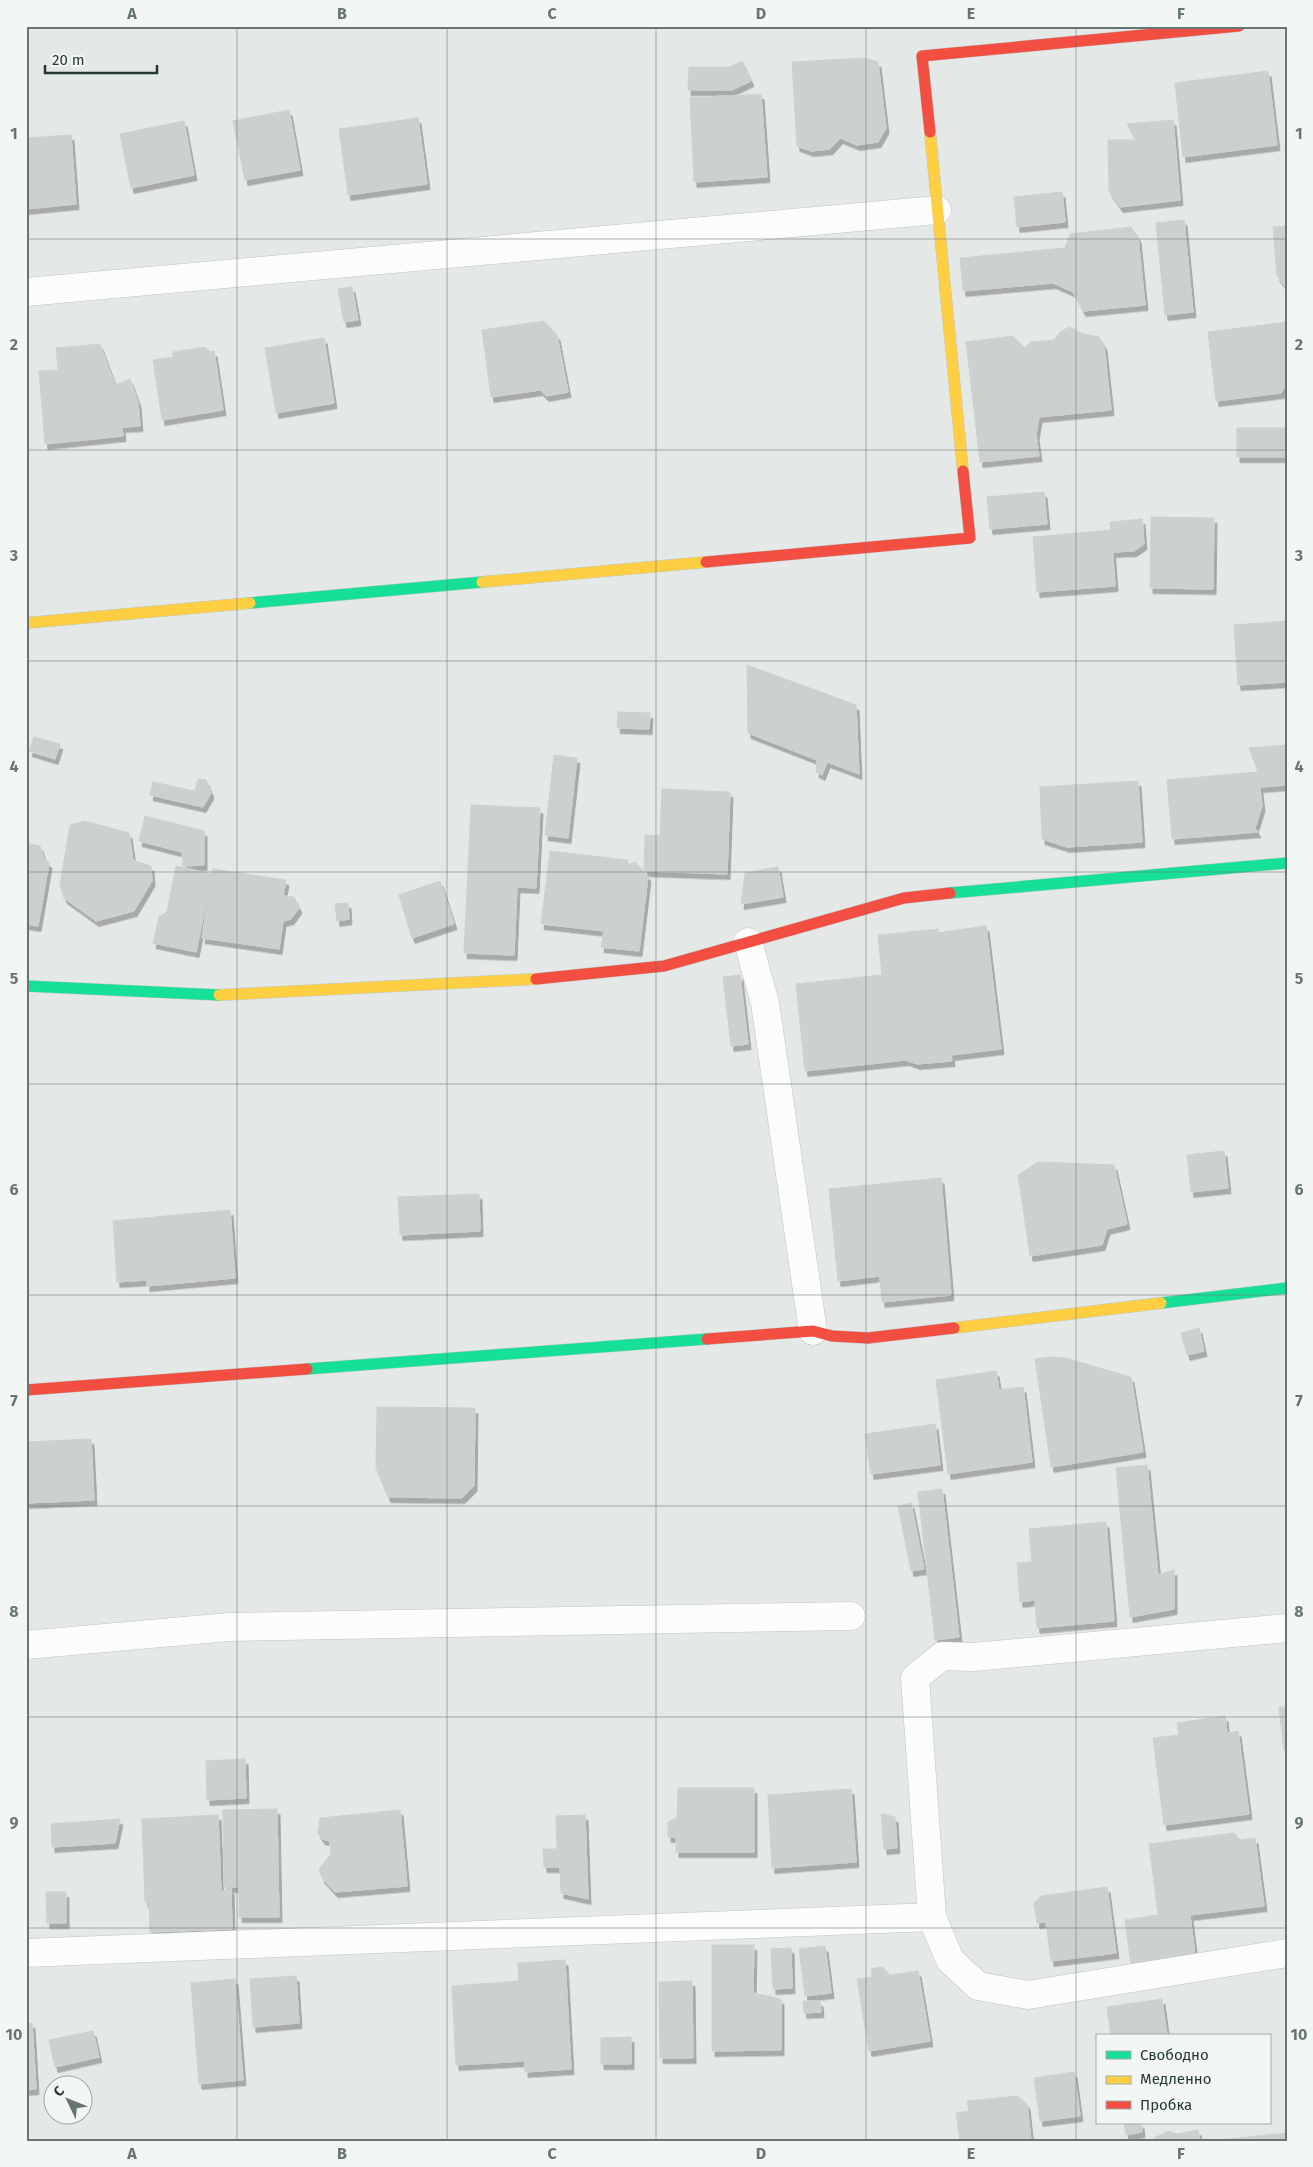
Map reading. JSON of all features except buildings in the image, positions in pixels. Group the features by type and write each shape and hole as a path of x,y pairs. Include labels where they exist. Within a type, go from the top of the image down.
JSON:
{"street":[{"path":"26,623 970,538 922,56 1239,26"},
{"path":"26,292 937,210"},
{"path":"26,986 201,996 452,985 582,976 664,966 904,898 1126,876 1259,867 1287,863"},
{"path":"748,942 765,1003 813,1331"},
{"path":"26,1390 813,1331 832,1336 868,1338 1287,1288"},
{"path":"26,1645 229,1627 851,1616"},
{"path":"1287,1628 974,1657 942,1656 915,1678 932,1917 950,1960 978,1986 1028,1995 1287,1953"},
{"path":"26,1953 932,1917"}],"traffic: fast":[{"path":"250,603 482,582"},
{"path":"950,893 1287,863"},
{"path":"26,986 219,995"},
{"path":"1161,1303 1287,1288"},
{"path":"307,1369 707,1339"}],"traffic: slow":[{"path":"930,132 963,471"},
{"path":"482,582 706,562"},
{"path":"26,623 250,603"},
{"path":"219,995 536,979"},
{"path":"954,1328 1161,1303"}],"traffic: jam":[{"path":"930,132 922,56 1239,26"},
{"path":"706,562 970,538 963,471"},
{"path":"536,979 664,966 904,898 950,893"},
{"path":"707,1339 813,1331 832,1336 868,1338 954,1328"},
{"path":"26,1390 307,1369"}]}
